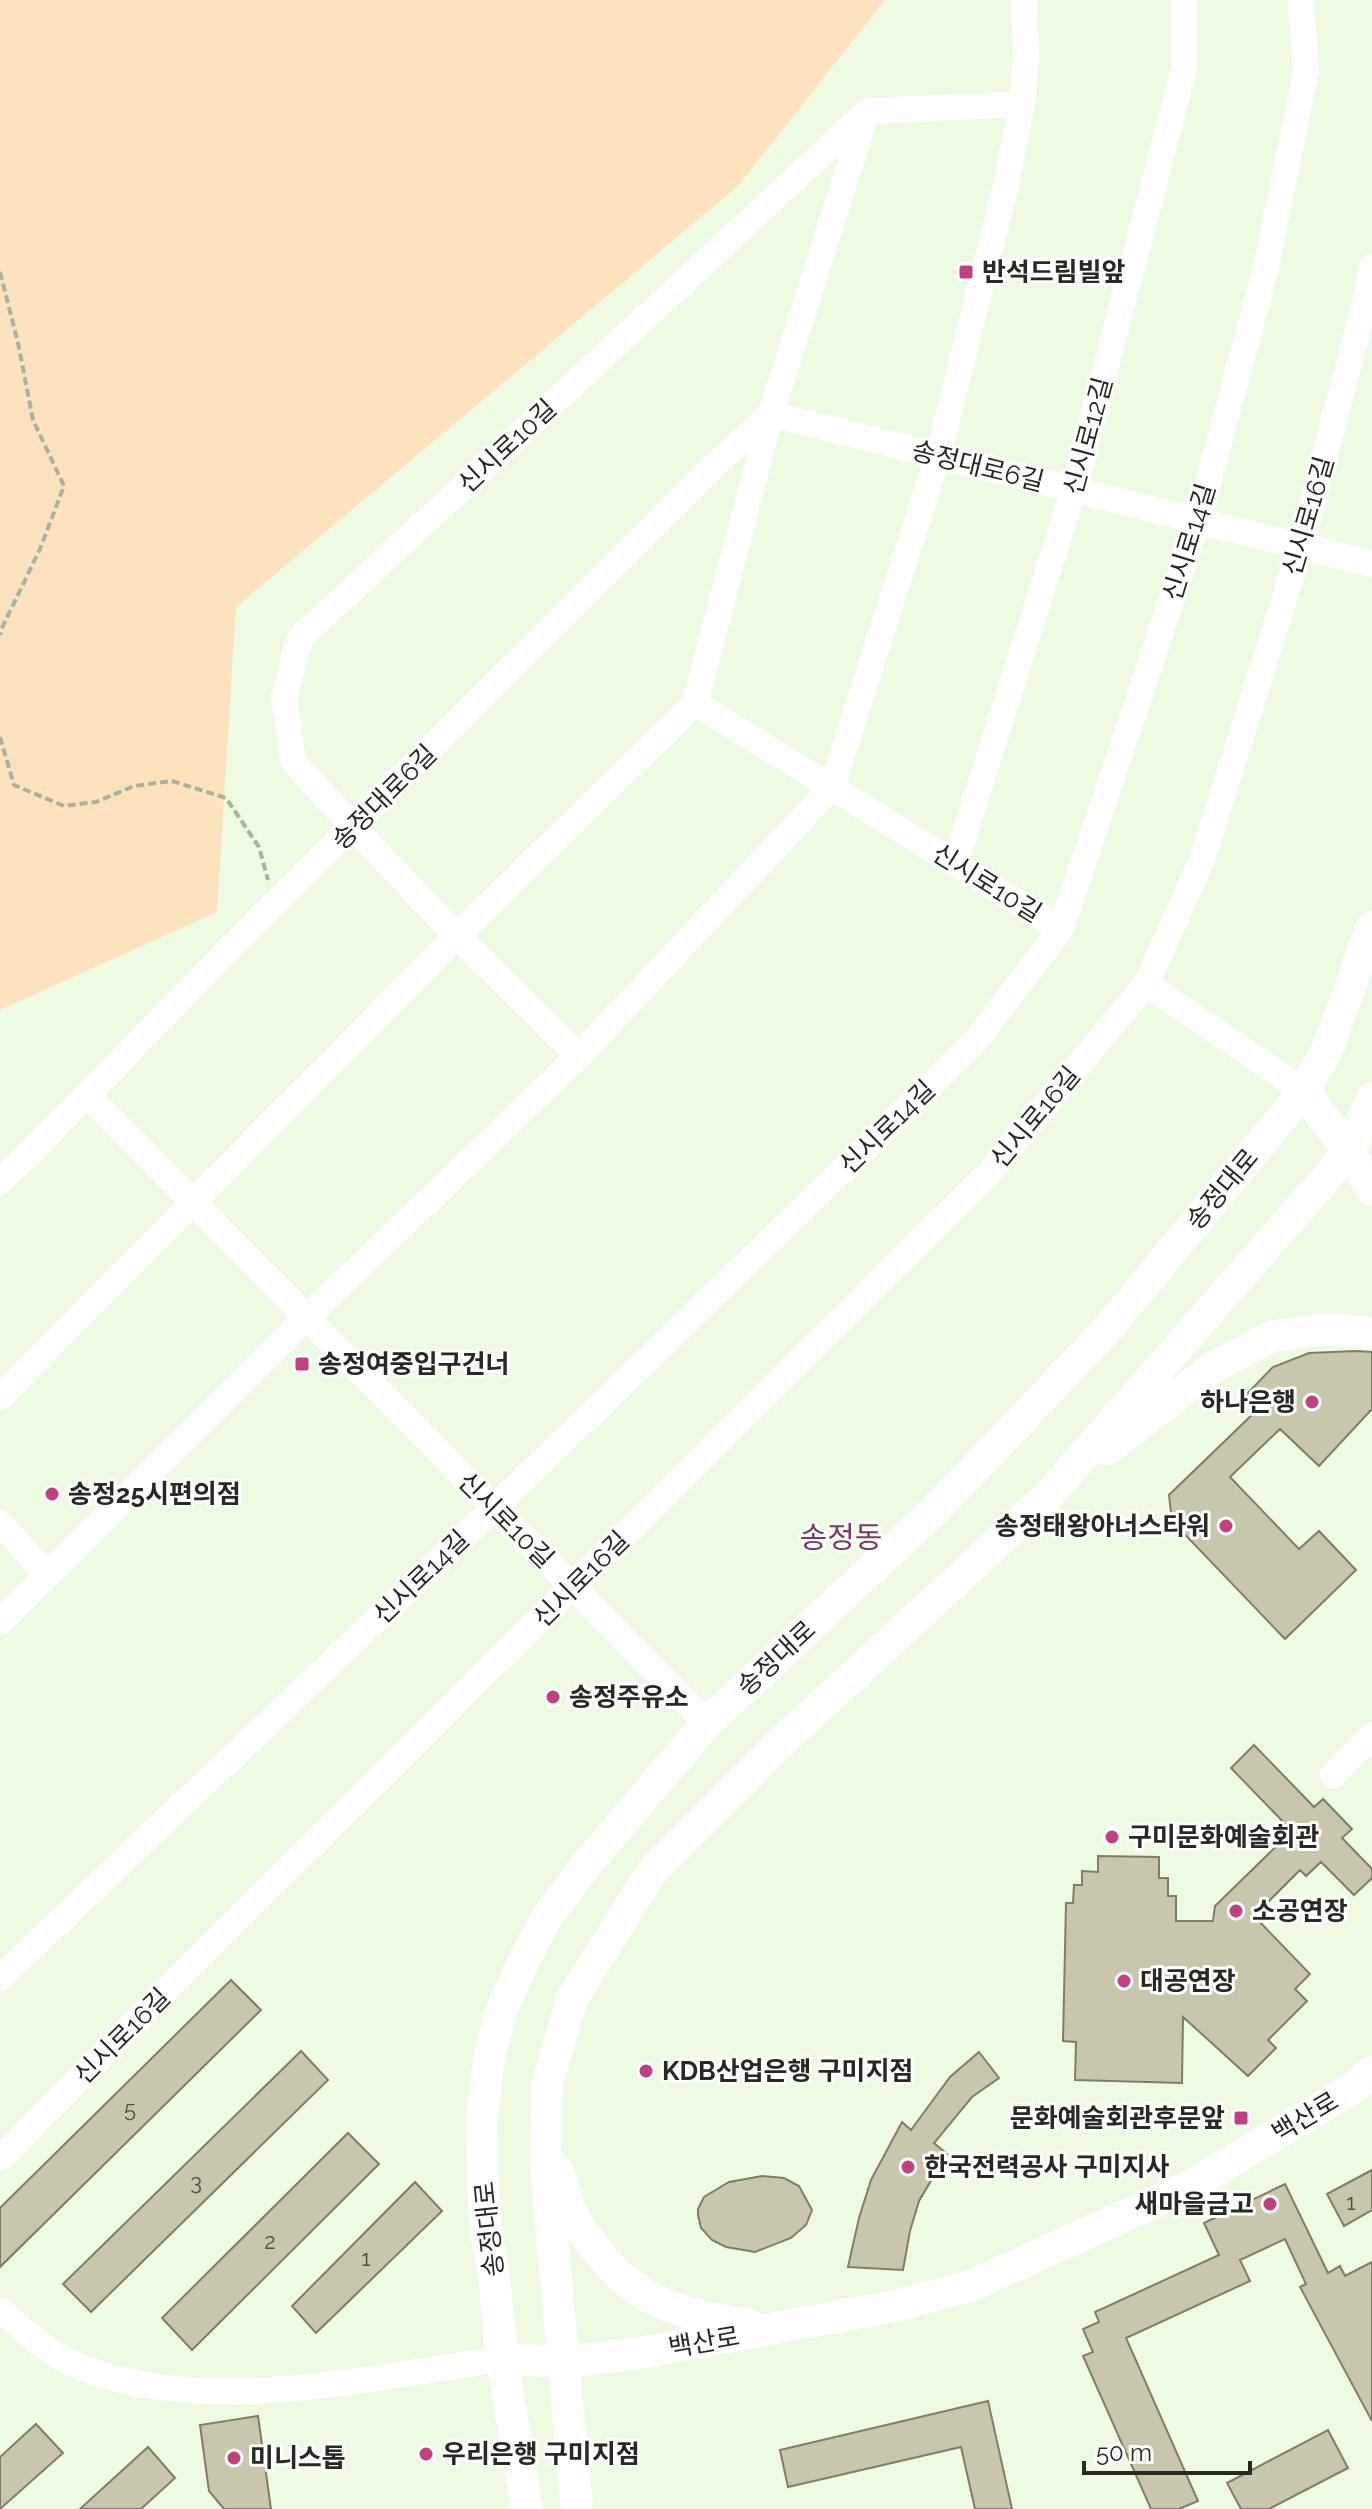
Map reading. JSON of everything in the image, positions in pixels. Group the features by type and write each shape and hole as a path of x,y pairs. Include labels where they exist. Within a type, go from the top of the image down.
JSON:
{"street":[{"path":"0,1622 306,1318 579,1056 832,787 938,456 1006,185 1022,104 1026,55 1024,0"},
{"name":"신시로12길","path":"955,864 1074,489 1184,69 1184,0"},
{"name":"신시로14길","path":"0,1978 494,1508 973,1044 1061,929 1198,521 1265,272 1306,71 1301,0"},
{"path":"868,111 1022,104"},
{"name":"송정대로6길","path":"695,703 771,414 868,111"},
{"name":"신시로10길","path":"579,1056 457,936 293,761 284,698 300,638 868,111"},
{"name":"신시로16길","path":"0,2159 988,1174 1146,984 1202,860 1301,546 1372,267"},
{"name":"송정대로6길","path":"771,414 1372,564"},
{"name":"송정대로6길","path":"0,1182 716,464 771,414"},
{"path":"0,1397 457,936 695,703"},
{"name":"신시로10길","path":"695,703 1061,929"},
{"name":"송정대로","path":"527,2509 502,2359 494,2275 485,2227 481,2124 489,2059 500,2015 545,1920 585,1866 707,1723 935,1510 1104,1333 1304,1091 1328,1048 1372,927"},
{"path":"1146,984 1304,1091 1349,1152 1372,1190"},
{"name":"신시로10길","path":"88,1096 707,1723"},
{"path":"1046,1498 1349,1152 1372,1098"},
{"path":"577,2509 545,2159 547,2084 573,1997 653,1870 774,1749 1046,1498 1215,1366 1273,1336 1326,1329 1372,1333"},
{"path":"0,1523 48,1575"},
{"path":"1333,1775 1372,1736"},
{"name":"백산로","path":"0,2310 38,2343 83,2369 135,2384 191,2391 278,2390 502,2359 564,2362 634,2354 895,2306 970,2286 1186,2188 1350,2090 1372,2072"},
{"path":"546,2135 575,2218 601,2258 621,2279 650,2299 700,2317 777,2329"}],"path":[{"path":"0,272 33,420 64,486 40,549 0,635"},
{"path":"0,737 14,785 64,806 96,802 134,786 172,781 226,798 259,847 270,890 271,908"}],"shaded area":[{"path":"0,0 885,0 738,186 236,607 217,912 0,1010"}],"building":[{"name":"송정태왕아너스타워","path":"1372,1352 1372,1409 1319,1466 1280,1429 1230,1477 1299,1549 1319,1531 1356,1570 1285,1639 1172,1521 1169,1495 1259,1408 1245,1396 1273,1367 1309,1353"},
{"path":"1254,1745 1314,1807 1323,1799 1352,1829 1342,1838 1372,1869 1372,1878 1354,1895 1321,1862 1306,1876 1300,1870 1254,1916 1310,1974 1295,1989 1307,2001 1268,2040 1276,2048 1248,2076 1183,2017 1182,2083 1075,2080 1076,2042 1063,2041 1066,1903 1073,1903 1074,1885 1082,1885 1082,1871 1098,1872 1098,1856 1159,1857 1159,1878 1168,1878 1168,1896 1176,1896 1176,1921 1213,1921 1215,1906 1292,1831 1231,1768"},
{"path":"231,1980 261,2010 0,2267 0,2208"},
{"path":"301,2051 328,2080 91,2312 63,2284"},
{"name":"한국전력공사 구미지사","path":"979,2052 999,2078 972,2097 934,2143 947,2154 919,2201 903,2270 848,2267 871,2180 902,2122 911,2130 950,2077"},
{"path":"348,2133 379,2164 192,2350 162,2318"},
{"path":"1372,2170 1372,2210 1344,2226 1327,2194"},
{"path":"762,2176 784,2178 799,2186 812,2210 806,2225 791,2238 755,2252 726,2247 712,2240 701,2228 698,2215 704,2197 729,2182"},
{"path":"415,2182 442,2211 316,2333 292,2306"},
{"path":"1285,2184 1328,2273 1340,2266 1345,2276 1372,2262 1372,2421 1300,2287 1306,2284 1285,2239 1240,2260 1250,2281 1126,2338 1198,2501 1179,2509 1151,2509 1083,2356 1093,2352 1083,2329 1099,2322 1095,2312 1219,2255 1204,2223"},
{"path":"988,2401 1012,2509 975,2509 961,2447 788,2487 780,2450"},
{"name":"미니스톱","path":"258,2416 271,2509 224,2509 209,2491 200,2425"},
{"path":"36,2424 63,2453 0,2509 0,2457"},
{"path":"1328,2430 1348,2468 1269,2509 1241,2509 1227,2483"},
{"path":"148,2447 175,2478 141,2509 80,2509"}],"place":[{"name":"반석드림빌앞","path":"966,272"},
{"name":"송정여중입구건너","path":"302,1364"},
{"name":"하나은행","path":"1312,1402"},
{"name":"송정25시편의점","path":"52,1494"},
{"name":"송정태왕아너스타워","path":"1226,1526"},
{"name":"송정주유소","path":"553,1697"},
{"name":"구미문화예술회관","path":"1112,1837"},
{"name":"소공연장","path":"1236,1911"},
{"name":"대공연장","path":"1124,1981"},
{"name":"KDB산업은행 구미지점","path":"646,2071"},
{"name":"문화예술회관후문앞","path":"1241,2118"},
{"name":"한국전력공사 구미지사","path":"908,2167"},
{"name":"새마을금고","path":"1270,2204"},
{"name":"우리은행 구미지점","path":"426,2454"},
{"name":"미니스톱","path":"234,2458"}],"district":[{"name":"송정동","path":"841,1537"}]}
